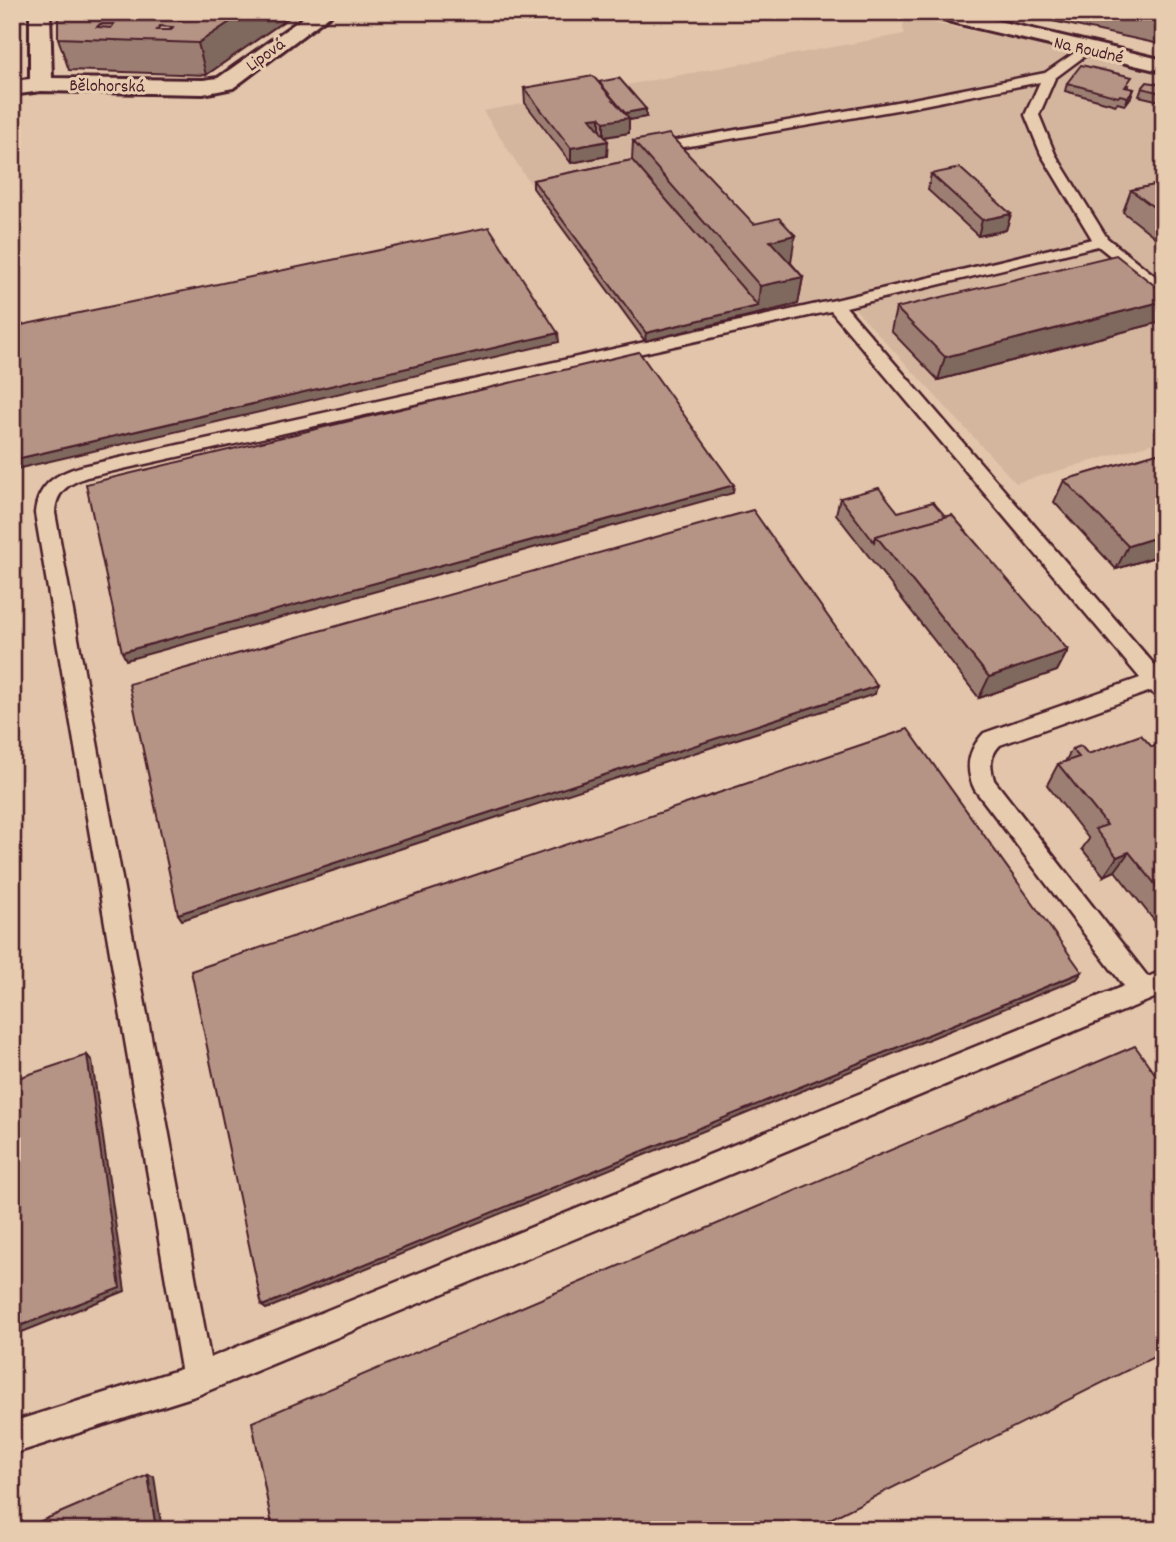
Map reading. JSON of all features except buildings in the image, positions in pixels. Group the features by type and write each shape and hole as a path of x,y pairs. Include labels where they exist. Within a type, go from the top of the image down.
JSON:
{"street":[{"path":"40,12 41,84"},
{"name":"Lipová","path":"203,87 225,83 324,12"},
{"name":"Na Roudné","path":"933,12 1164,66"},
{"name":"Bělohorská","path":"12,88 41,84 203,87"}],"lane":[{"path":"648,149 908,104 1049,76 1086,49"},
{"path":"1049,76 1032,114 1048,154 1101,240 1164,291"},
{"path":"198,1379 45,513 45,498 56,483 83,472 835,305 1101,240"},
{"path":"12,1438 198,1379 1154,986 983,783 978,765 980,752 992,739 1159,686 835,305"}],"shaded area":[{"path":"908,18 1037,44 1164,75 1164,440 1016,483 842,295 757,314 632,168 533,188 483,111 904,34 903,25"}]}
